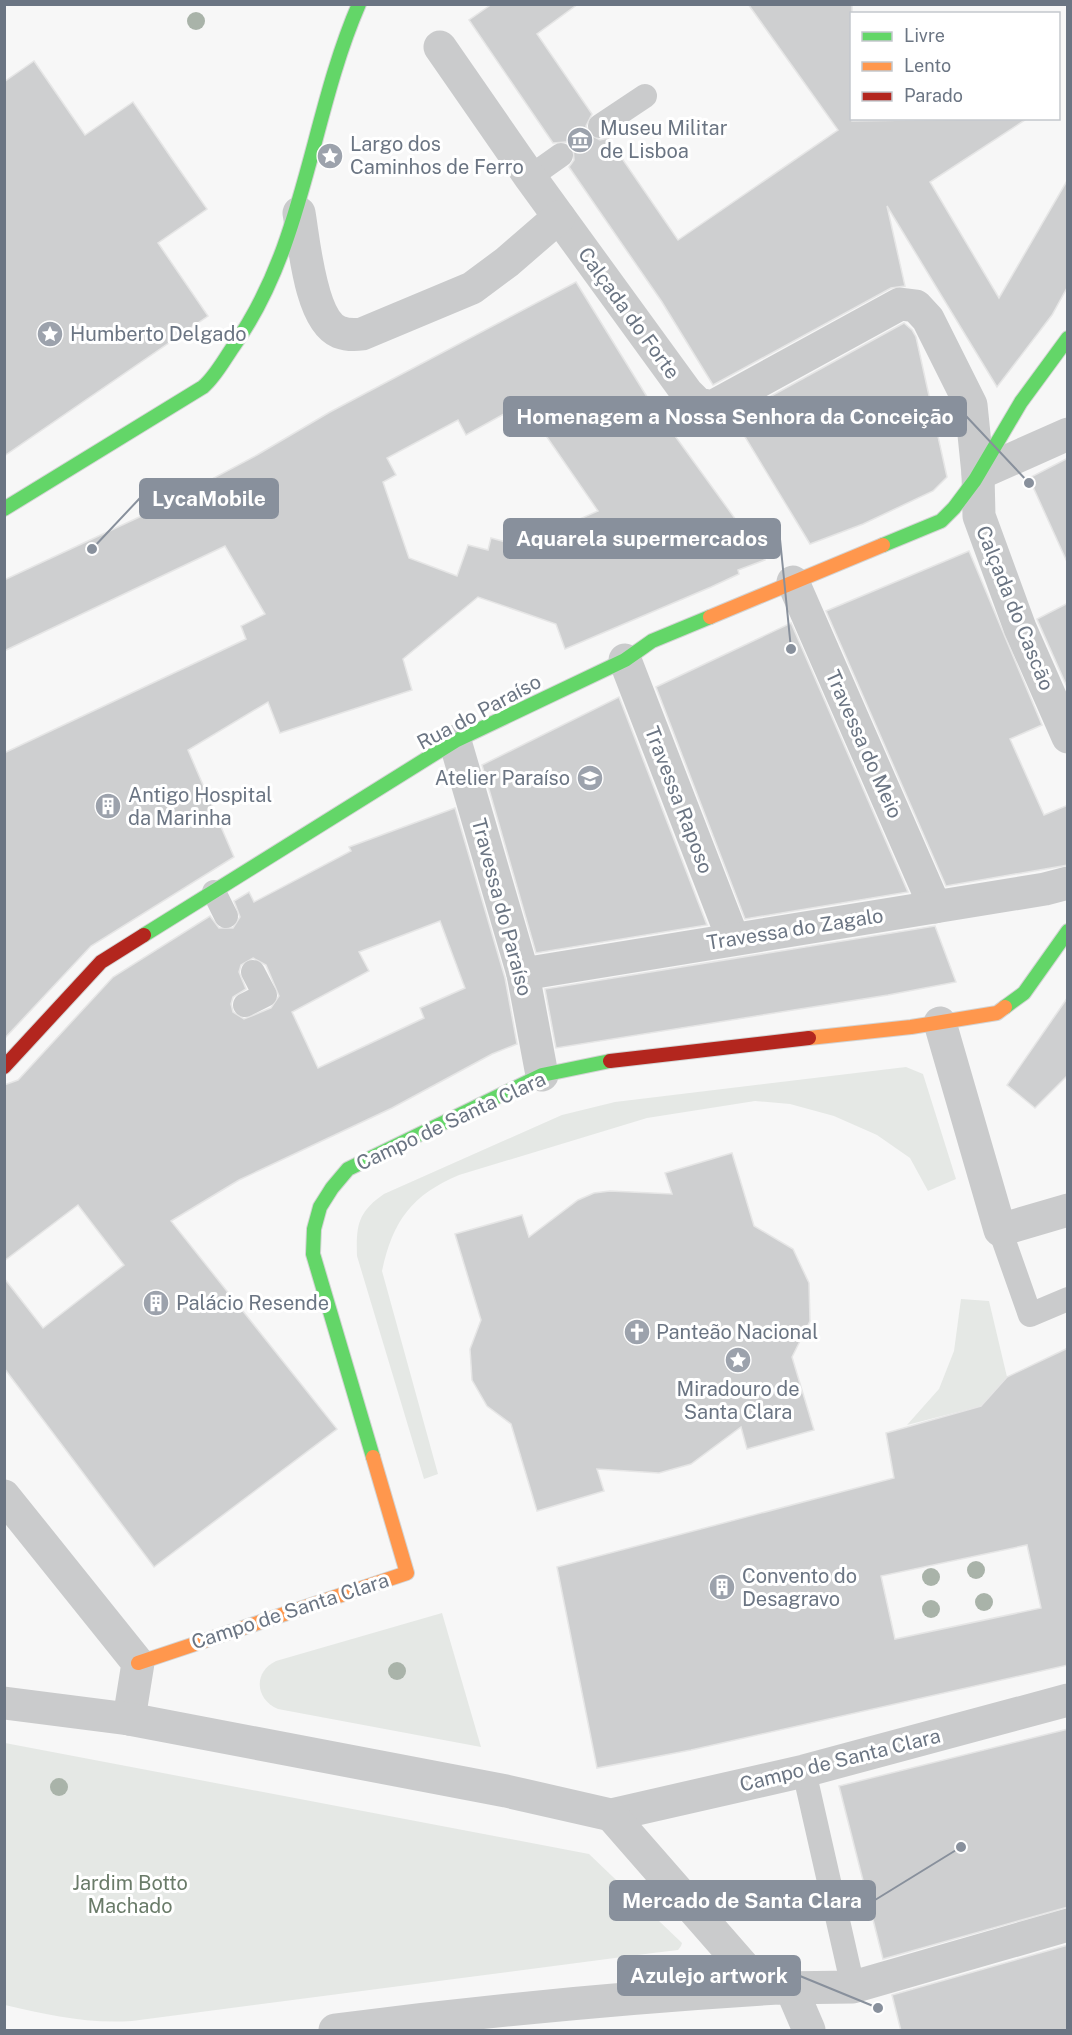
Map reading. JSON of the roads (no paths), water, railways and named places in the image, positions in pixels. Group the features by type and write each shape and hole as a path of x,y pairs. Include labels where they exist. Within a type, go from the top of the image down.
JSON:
{"street":[{"path":"217,368 243,334 273,284 299,213 335,72 359,4"},
{"name":"Calçada do Forte","path":"440,46 530,177 687,393 698,404 712,407 900,304 916,306 928,319 971,405 978,474"},
{"path":"299,213 318,306 327,324 338,332 351,335 362,334 472,288 507,262 559,217"},
{"name":"Rua do Paraíso","path":"4,1067 101,962 456,741 625,660 652,641 941,521 951,512 978,474 1021,402 1068,338"},
{"path":"4,509 189,394"},
{"path":"978,474 1068,434"},
{"name":"Calçada do Cascão","path":"978,474 979,516 1020,628 1068,737"},
{"name":"Travessa do Meio","path":"793,582 935,907"},
{"name":"Travessa Raposo","path":"625,660 733,939"},
{"name":"Travessa do Paraíso","path":"456,741 523,974 542,1075"},
{"name":"Travessa do Zagalo","path":"523,974 1045,889 1068,883"},
{"path":"1068,931 1024,993 1013,1003 997,1013 940,1023 1000,1230 1068,1210"},
{"name":"Campo de Santa Clara","path":"138,1663 407,1573 313,1254 312,1233 317,1211 329,1187 348,1169 542,1075 631,1057 940,1023"},
{"path":"4,1496 138,1663 129,1719"},
{"name":"Campo de Santa Clara","path":"4,1703 129,1719 506,1791 611,1815 804,1771 1068,1700"},
{"path":"611,1815 750,1974 785,1988 809,2031"},
{"path":"335,2031 441,2024 669,1994 853,1987 1068,1925"}],"lane":[{"path":"600,126 645,96"},
{"path":"530,177 561,154"},
{"path":"189,394 197,376 217,368"},
{"path":"214,892 226,916"},
{"path":"245,1005 265,995 253,972"},
{"path":"1000,1230 1030,1315 1068,1299"},
{"path":"804,1771 853,1987"}],"place":[{"name":"Museu Militar de Lisboa","path":"580,140"},
{"name":"Largo dos Caminhos de Ferro","path":"330,156"},
{"name":"Humberto Delgado","path":"50,334"},
{"name":"Homenagem a Nossa Senhora da Conceição","path":"1029,483"},
{"name":"LycaMobile","path":"92,549"},
{"name":"Aquarela supermercados","path":"791,649"},
{"name":"Atelier Paraíso","path":"590,778"},
{"name":"Antigo Hospital da Marinha","path":"108,806"},
{"name":"Palácio Resende","path":"156,1303"},
{"name":"Panteão Nacional","path":"637,1332"},
{"name":"Miradouro de Santa Clara","path":"738,1360"},
{"name":"Convento do Desagravo","path":"722,1587"},
{"name":"Mercado de Santa Clara","path":"961,1847"},
{"name":"Azulejo artwork","path":"878,2008"}],"park label":[{"name":"Jardim Botto Machado","path":"130,1894"}]}
